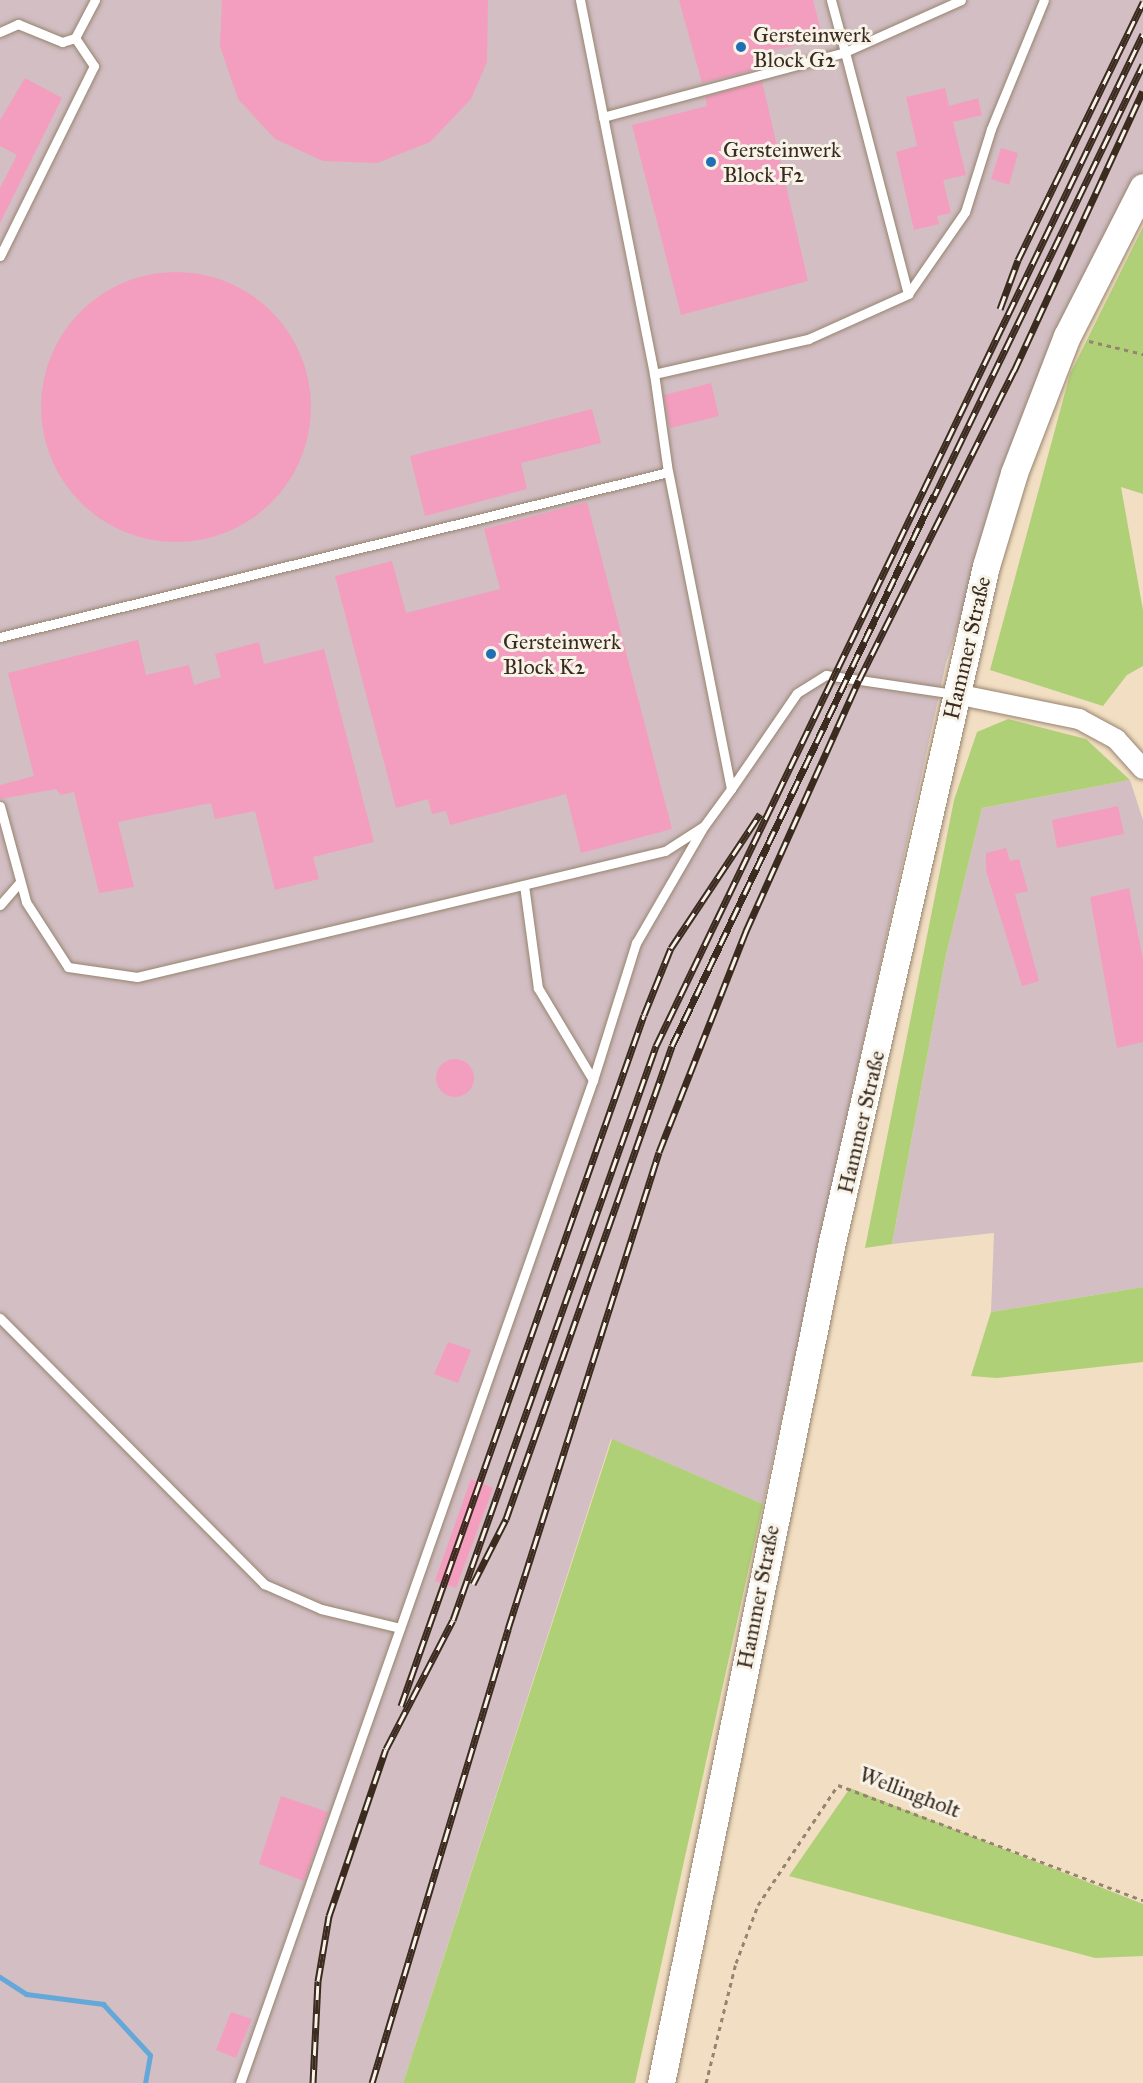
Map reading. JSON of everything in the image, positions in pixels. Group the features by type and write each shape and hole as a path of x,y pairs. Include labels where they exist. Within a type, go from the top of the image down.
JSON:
{"main road":[{"name":"Hammer Straße","path":"661,2083 774,1517 956,694 1014,473 1067,336 1143,187"}],"street":[{"path":"956,694 1079,719 1116,739 1143,769"}],"lane":[{"path":"0,32 18,24 62,42 75,38 94,0"},
{"path":"580,0 654,374 668,472 731,789"},
{"path":"831,0 908,294"},
{"path":"603,117 845,52 961,0"},
{"path":"654,374 808,339 908,294 965,212 991,129 1044,0"},
{"path":"0,256 94,66 75,38"},
{"path":"0,637 668,472"},
{"path":"240,2083 593,1080 636,943 704,826 796,693 826,675 956,694"},
{"path":"0,806 26,902 68,967 137,977 665,851 704,826"},
{"path":"0,905 20,882"},
{"path":"524,885 538,988 593,1080"},
{"path":"0,1318 264,1584 321,1609 400,1628"}],"path":[{"path":"1067,336 1143,354"},
{"name":"Wellingholt","path":"706,2083 736,1963 758,1905 838,1785 1143,1900"}],"shaded area":[{"path":"0,0 1143,0 1143,171 1039,374 946,663 763,1504 611,1439 403,2083 0,2083"},
{"path":"1130,780 1143,820 1143,1287 991,1312 994,1233 892,1244 946,955 982,808"}],"green space":[{"path":"1143,227 1143,494 1121,487 1143,610 1143,666 1127,675 1103,706 990,670 1070,374"},
{"path":"1008,719 1086,739 1130,780 982,808 946,955 892,1244 865,1248 954,800 977,732"},
{"path":"1143,1287 1143,1362 997,1378 971,1376 991,1312"},
{"path":"612,1439 763,1504 635,2083 403,2083"},
{"path":"850,1788 1143,1904 1143,1956 1095,1958 789,1876"}],"building":[{"path":"222,0 488,0 487,62 471,99 430,142 377,163 323,161 275,139 238,99 220,46"},
{"name":"Gersteinwerk Block G2","path":"679,0 813,0 823,39 758,54 760,68 702,83"},
{"path":"25,78 62,98 0,223 0,188 17,155 0,146 0,120"},
{"name":"Gersteinwerk Block F2","path":"762,81 808,281 681,315 632,125 707,106 705,97"},
{"path":"945,88 949,106 978,98 982,115 953,122 966,175 943,180 951,213 937,216 939,224 914,230 896,152 917,146 906,97"},
{"path":"1001,148 1018,153 1009,185 991,179"},
{"path":"163,272 189,272 228,282 251,295 272,311 288,332 301,355 309,381 311,407 309,433 301,459 288,482 272,503 251,519 228,532 189,542 163,542 124,532 101,519 80,503 64,482 51,459 41,420 41,394 51,355 64,332 80,311 101,295 124,282"},
{"path":"711,383 719,416 670,428 664,395"},
{"path":"592,409 601,443 521,463 527,489 425,516 410,456"},
{"name":"Gersteinwerk Block K2","path":"587,502 672,829 581,853 566,794 450,825 446,811 432,814 428,799 396,808 335,576 392,561 406,613 500,589 484,529"},
{"path":"138,640 146,675 189,665 194,685 221,677 215,654 259,642 264,664 324,649 374,842 313,857 319,879 275,890 255,811 215,819 211,803 118,822 134,887 99,893 74,792 61,795 56,789 0,799 0,785 34,776 8,673"},
{"path":"1118,806 1124,834 1057,848 1052,820"},
{"path":"1006,848 1010,861 1019,859 1028,891 1015,894 1039,981 1022,986 986,871 986,853"},
{"path":"1129,888 1143,960 1143,1042 1117,1048 1090,897"},
{"path":"455,1059 469,1064 474,1078 469,1092 455,1097 441,1092 436,1078 441,1064"},
{"path":"448,1342 471,1350 458,1383 434,1374"},
{"path":"471,1479 493,1488 456,1588 435,1581"},
{"path":"281,1796 328,1812 304,1881 259,1864"},
{"path":"231,2012 252,2019 236,2058 216,2050"}],"waterway":[{"path":"0,1977 26,1994 103,2004 150,2055 145,2083"}],"railway":[{"path":"1000,309 1018,260 1143,2"},
{"path":"313,2083 318,1981 329,1916 386,1749 453,1620 656,1046 1143,34"},
{"path":"932,501 1143,64"},
{"path":"372,2083 508,1629 659,1152 746,931 859,680 1014,371 1143,91"},
{"path":"473,1584 506,1519 672,1046 934,495"},
{"path":"401,1706 644,1015 671,948 760,814"}],"place":[{"name":"Gersteinwerk Block G2","path":"741,47"},
{"name":"Gersteinwerk Block F2","path":"711,162"},
{"name":"Gersteinwerk Block K2","path":"491,654"}]}
